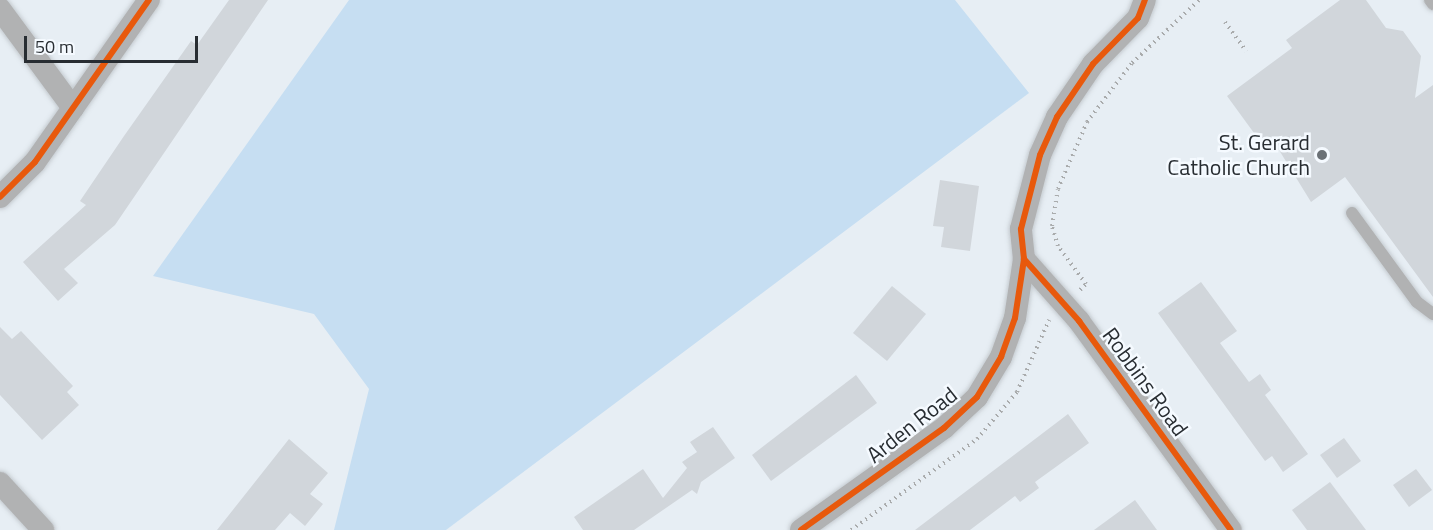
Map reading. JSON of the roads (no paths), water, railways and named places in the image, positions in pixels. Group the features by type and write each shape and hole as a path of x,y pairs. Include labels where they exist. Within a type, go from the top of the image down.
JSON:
{"street":[{"path":"0,197 35,162 149,0"},
{"name":"Arden Road","path":"801,530 944,428 977,397 1001,357 1011,328 1024,259 1021,229 1030,188 1057,117 1093,64 1138,18 1145,0"},
{"path":"0,9 73,108"},
{"name":"Robbins Road","path":"1024,259 1079,321 1231,530"},
{"path":"0,483 43,530"}],"lane":[{"path":"1430,0 1433,4"},
{"path":"1352,213 1417,303 1433,314"}],"place":[{"name":"St. Gerard Catholic Church","path":"1322,155"}]}
